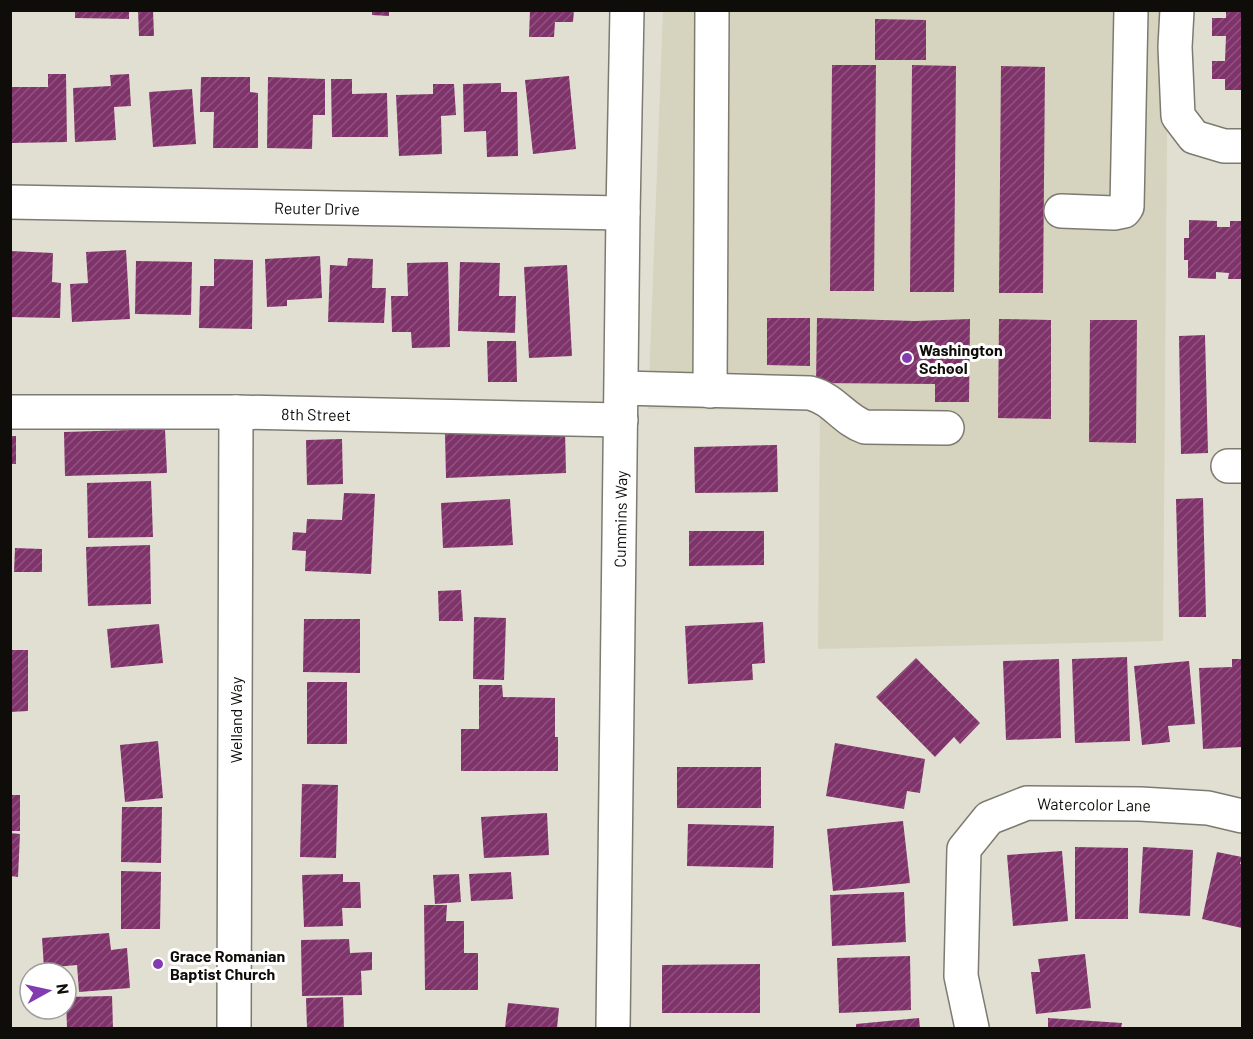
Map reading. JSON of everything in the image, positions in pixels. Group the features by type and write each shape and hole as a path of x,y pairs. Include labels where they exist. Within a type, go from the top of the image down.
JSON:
{"street":[{"name":"Cummins Way","path":"613,1029 627,10"},
{"path":"710,391 712,10"},
{"path":"1061,211 1114,213 1124,211 1126,207 1131,10"},
{"path":"1176,10 1178,116 1194,137 1224,146 1242,146"},
{"name":"Reuter Drive","path":"10,202 623,213"},
{"name":"8th Street","path":"10,412 236,412 621,404 710,391 810,393 832,403 858,425 865,428 947,428"},
{"name":"Welland Way","path":"234,1029 236,412"},
{"name":"Watercolor Lane","path":"972,1029 961,976 964,849 988,818 1027,802 1197,807 1242,816"}],"shaded area":[{"name":"Washington School","path":"663,11 1168,11 1163,641 818,649 820,410 648,409"}],"building":[{"path":"75,10 129,10 129,19 75,18"},
{"path":"138,10 153,10 154,36 139,36"},
{"path":"372,10 389,10 389,16 372,15"},
{"path":"530,10 574,10 573,22 555,22 554,37 529,37"},
{"path":"1226,10 1242,10 1242,90 1225,90 1225,79 1212,79 1212,61 1225,61 1226,36 1212,36 1212,18 1226,18"},
{"path":"875,19 926,20 926,60 875,60"},
{"path":"832,65 876,65 874,291 830,291"},
{"path":"912,65 956,66 954,292 910,292"},
{"path":"1001,66 1045,67 1043,293 999,293"},
{"path":"48,74 66,74 67,142 10,143 10,87 48,87"},
{"path":"129,74 131,106 114,107 116,140 75,142 73,88 111,86 110,75"},
{"path":"569,76 576,149 533,154 525,80"},
{"path":"201,77 250,77 250,92 258,93 258,148 213,148 214,112 200,112"},
{"path":"268,77 325,79 325,115 313,115 312,149 267,148"},
{"path":"331,79 352,79 352,94 387,93 388,137 332,137"},
{"path":"501,83 501,92 517,92 518,156 487,157 486,131 464,132 463,84"},
{"path":"433,84 454,84 456,115 441,116 442,154 399,156 396,95 433,94"},
{"path":"192,89 196,144 153,147 149,92"},
{"path":"1189,220 1217,221 1217,227 1230,227 1230,221 1242,221 1242,279 1228,279 1229,273 1216,272 1216,279 1188,278 1188,260 1184,260 1184,238 1189,238"},
{"path":"126,250 130,319 72,322 70,284 88,283 86,252"},
{"path":"10,251 53,253 52,282 61,283 60,318 10,317"},
{"path":"320,256 322,298 287,300 287,306 267,307 265,259"},
{"path":"348,258 373,259 372,288 386,288 384,323 328,322 330,265 347,266"},
{"path":"214,259 253,260 252,329 199,328 200,286 214,286"},
{"path":"136,261 192,262 191,315 135,314"},
{"path":"448,262 450,347 412,348 411,332 392,332 391,296 408,296 407,263"},
{"path":"460,262 500,263 499,296 516,296 515,333 458,331"},
{"path":"567,265 572,356 529,358 524,267"},
{"path":"767,318 810,318 810,366 767,365"},
{"path":"817,318 915,321 970,319 969,402 935,402 935,384 816,383"},
{"path":"999,319 1051,320 1051,419 998,418"},
{"path":"1090,320 1137,320 1136,443 1089,442"},
{"path":"1205,335 1208,453 1181,454 1179,336"},
{"path":"487,341 516,341 517,382 488,382"},
{"path":"165,429 167,473 65,476 64,432"},
{"path":"565,430 566,473 446,478 445,434"},
{"path":"10,436 16,436 16,464 10,464"},
{"path":"342,439 343,484 307,485 306,440"},
{"path":"777,445 778,492 695,493 694,447"},
{"path":"151,481 153,537 88,538 87,483"},
{"path":"344,493 375,494 371,574 305,571 306,551 292,550 293,532 306,533 307,519 342,520"},
{"path":"1203,498 1206,617 1179,617 1176,499"},
{"path":"510,499 513,545 443,548 441,503"},
{"path":"689,531 764,531 764,565 689,566"},
{"path":"150,545 151,604 88,606 86,547"},
{"path":"15,548 42,549 42,572 14,572"},
{"path":"461,590 463,621 439,621 438,591"},
{"path":"474,617 506,618 504,680 473,679"},
{"path":"304,619 360,619 360,673 303,672"},
{"path":"763,622 765,663 752,664 753,680 688,684 685,626"},
{"path":"159,624 163,663 111,668 107,629"},
{"path":"10,650 28,650 28,711 10,712"},
{"path":"1127,657 1130,741 1075,743 1072,659"},
{"path":"916,658 980,723 960,744 954,737 935,757 876,697"},
{"path":"1059,659 1061,738 1006,740 1003,661"},
{"path":"1232,659 1242,659 1242,747 1203,749 1199,668 1232,667"},
{"path":"1189,661 1195,724 1168,726 1170,742 1142,745 1134,666"},
{"path":"307,682 347,682 347,744 307,744"},
{"path":"479,685 502,685 503,697 555,698 558,771 461,771 461,729 479,729"},
{"path":"158,741 163,798 125,802 120,745"},
{"path":"835,743 925,759 920,793 907,791 904,809 826,796"},
{"path":"677,767 761,767 761,808 677,808"},
{"path":"302,784 338,785 336,858 300,857"},
{"path":"10,795 20,795 20,831 10,831"},
{"path":"122,807 162,807 161,863 121,862"},
{"path":"547,813 549,855 484,858 481,817"},
{"path":"903,821 910,883 833,891 827,829"},
{"path":"688,824 774,826 773,868 687,866"},
{"path":"10,833 20,834 18,877 10,876"},
{"path":"1075,847 1128,848 1128,919 1075,919"},
{"path":"1143,847 1193,850 1190,916 1139,913"},
{"path":"1062,851 1068,921 1013,926 1007,855"},
{"path":"1217,852 1242,857 1240,864 1242,864 1242,928 1202,919"},
{"path":"121,871 161,872 160,929 121,929"},
{"path":"511,872 513,899 471,901 469,874"},
{"path":"343,874 343,882 360,882 361,908 342,908 343,926 304,927 302,875"},
{"path":"459,874 461,902 435,904 433,875"},
{"path":"904,892 906,942 832,946 830,895"},
{"path":"424,905 447,905 446,921 464,921 464,953 478,953 478,990 425,990"},
{"path":"109,933 111,950 127,948 130,988 79,992 78,961 44,961 42,938"},
{"path":"349,939 350,953 372,952 372,970 361,971 362,995 302,996 301,940"},
{"path":"1085,954 1091,1008 1036,1014 1031,972 1040,972 1038,959"},
{"path":"910,956 911,1010 839,1013 837,958"},
{"path":"760,964 760,1013 662,1013 662,965"},
{"path":"112,996 113,1028 67,1028 67,1021 78,1021 78,997"},
{"path":"343,997 344,1028 307,1028 306,998"},
{"path":"508,1003 559,1008 557,1028 505,1028"},
{"path":"919,1018 920,1028 856,1028 856,1024"},
{"path":"1048,1018 1122,1023 1121,1028 1048,1028"}],"place":[{"name":"Washington School","path":"907,358"},
{"name":"Grace Romanian Baptist Church","path":"158,964"}]}
